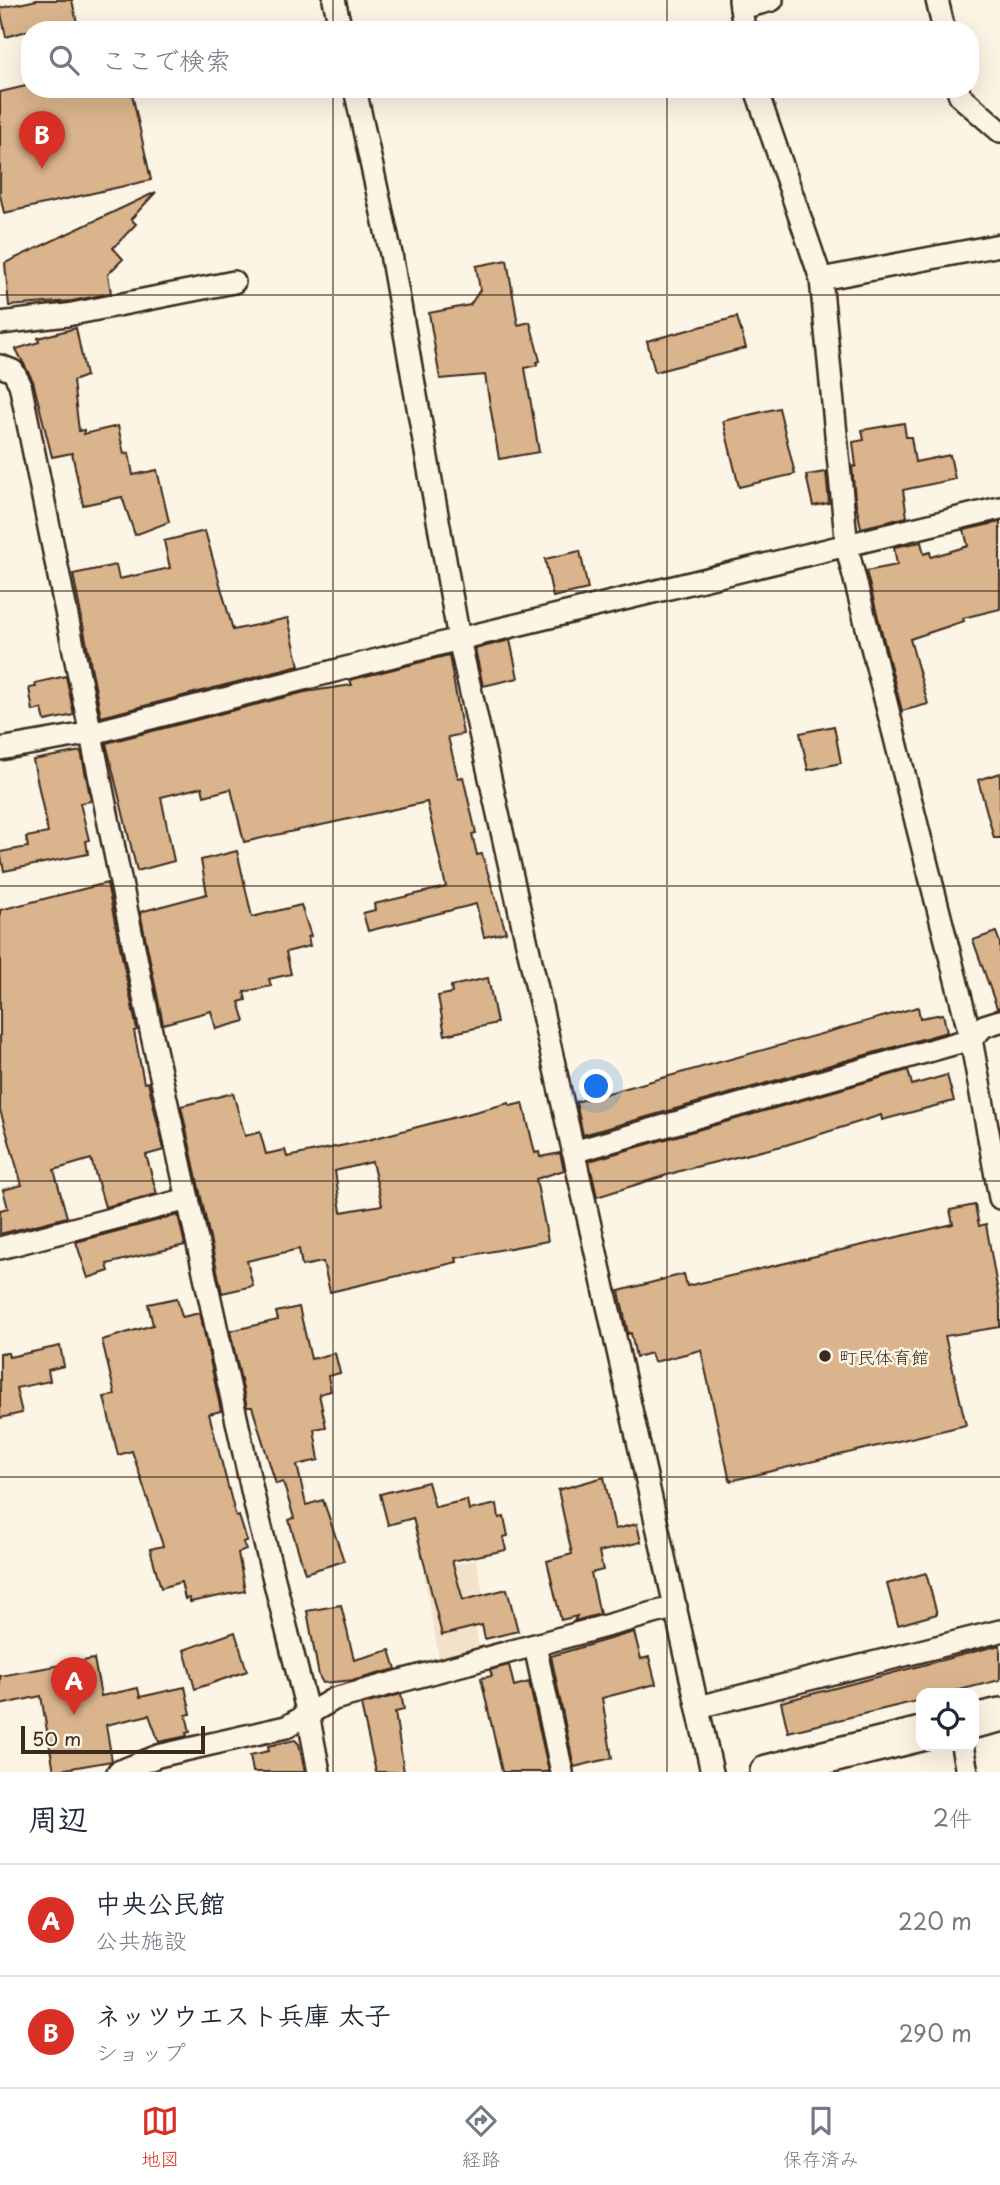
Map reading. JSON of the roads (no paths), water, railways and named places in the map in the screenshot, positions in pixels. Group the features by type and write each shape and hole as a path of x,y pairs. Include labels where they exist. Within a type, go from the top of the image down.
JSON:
{"main road":[{"path":"979,1720 1000,1715"},
{"path":"767,1772 916,1735"}],"street":[{"path":"334,0 339,21"},
{"path":"740,4 772,0"},
{"path":"937,0 942,21"},
{"path":"357,98 391,254 459,639 712,1772"},
{"path":"759,98 821,279 847,548 971,1039 1000,1198"},
{"path":"962,98 1000,131"},
{"path":"821,279 1000,245"},
{"path":"0,323 67,315 234,282"},
{"path":"0,366 13,371 20,384 188,1199 256,1508 308,1714 319,1772"},
{"path":"0,749 92,733 459,639 847,548 1000,508"},
{"path":"573,1152 971,1039 984,1026 1000,1021"},
{"path":"0,1248 188,1199"},
{"path":"118,1772 158,1756 286,1727 334,1699 676,1607"},
{"path":"698,1707 1000,1630"},
{"path":"535,1646 562,1772"},
{"path":"963,1751 967,1772"}],"place":[{"name":"ネッツウエスト兵庫 太子","path":"42,169"},
{"name":"町民体育館","path":"825,1356"},
{"name":"中央公民館","path":"74,1715"}]}
